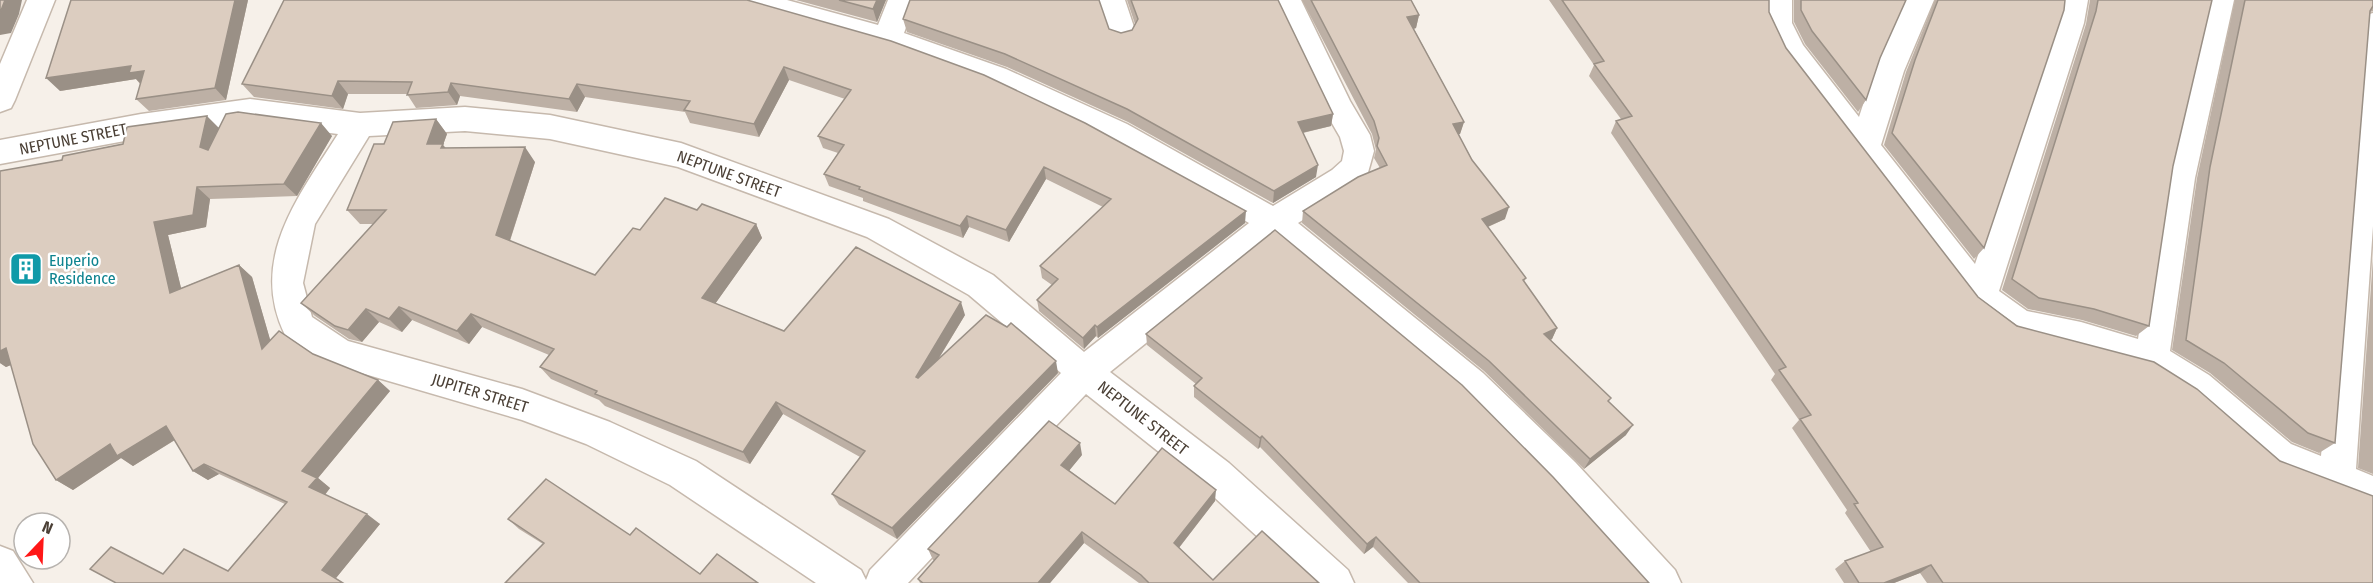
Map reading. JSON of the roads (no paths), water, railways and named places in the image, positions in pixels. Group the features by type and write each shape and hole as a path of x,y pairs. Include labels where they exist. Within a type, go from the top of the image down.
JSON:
{"street":[{"path":"0,100 41,0"},
{"path":"749,0 887,38 996,77 1105,127 1274,222 1471,384 1562,474 1662,583"},
{"path":"887,38 903,0"},
{"path":"1111,0 1122,33"},
{"path":"883,583 1084,372 1274,222 1342,179 1356,166 1359,151 1355,135 1337,106 1287,0"},
{"path":"1778,0 1778,23 1791,51 1981,296 2019,324 2081,337 2152,358 2197,387 2278,456 2373,493"},
{"path":"1865,147 1889,71 1920,0"},
{"path":"1981,296 2070,23 2074,0"},
{"path":"2152,358 2179,178 2203,64 2220,0"},
{"path":"2337,478 2365,100 2373,24"},
{"name":"NEPTUNE STREET","path":"0,152 141,126 250,111 360,125 465,119 550,127 681,155 878,228 981,285 1084,372 1216,475 1335,583"},
{"name":"JUPITER STREET","path":"360,125 300,222 287,283 297,326 339,353 522,405 609,438 683,473 848,583"},
{"path":"0,564 14,583"}],"place":[{"name":"Euperio Residence","path":"26,269"}]}
